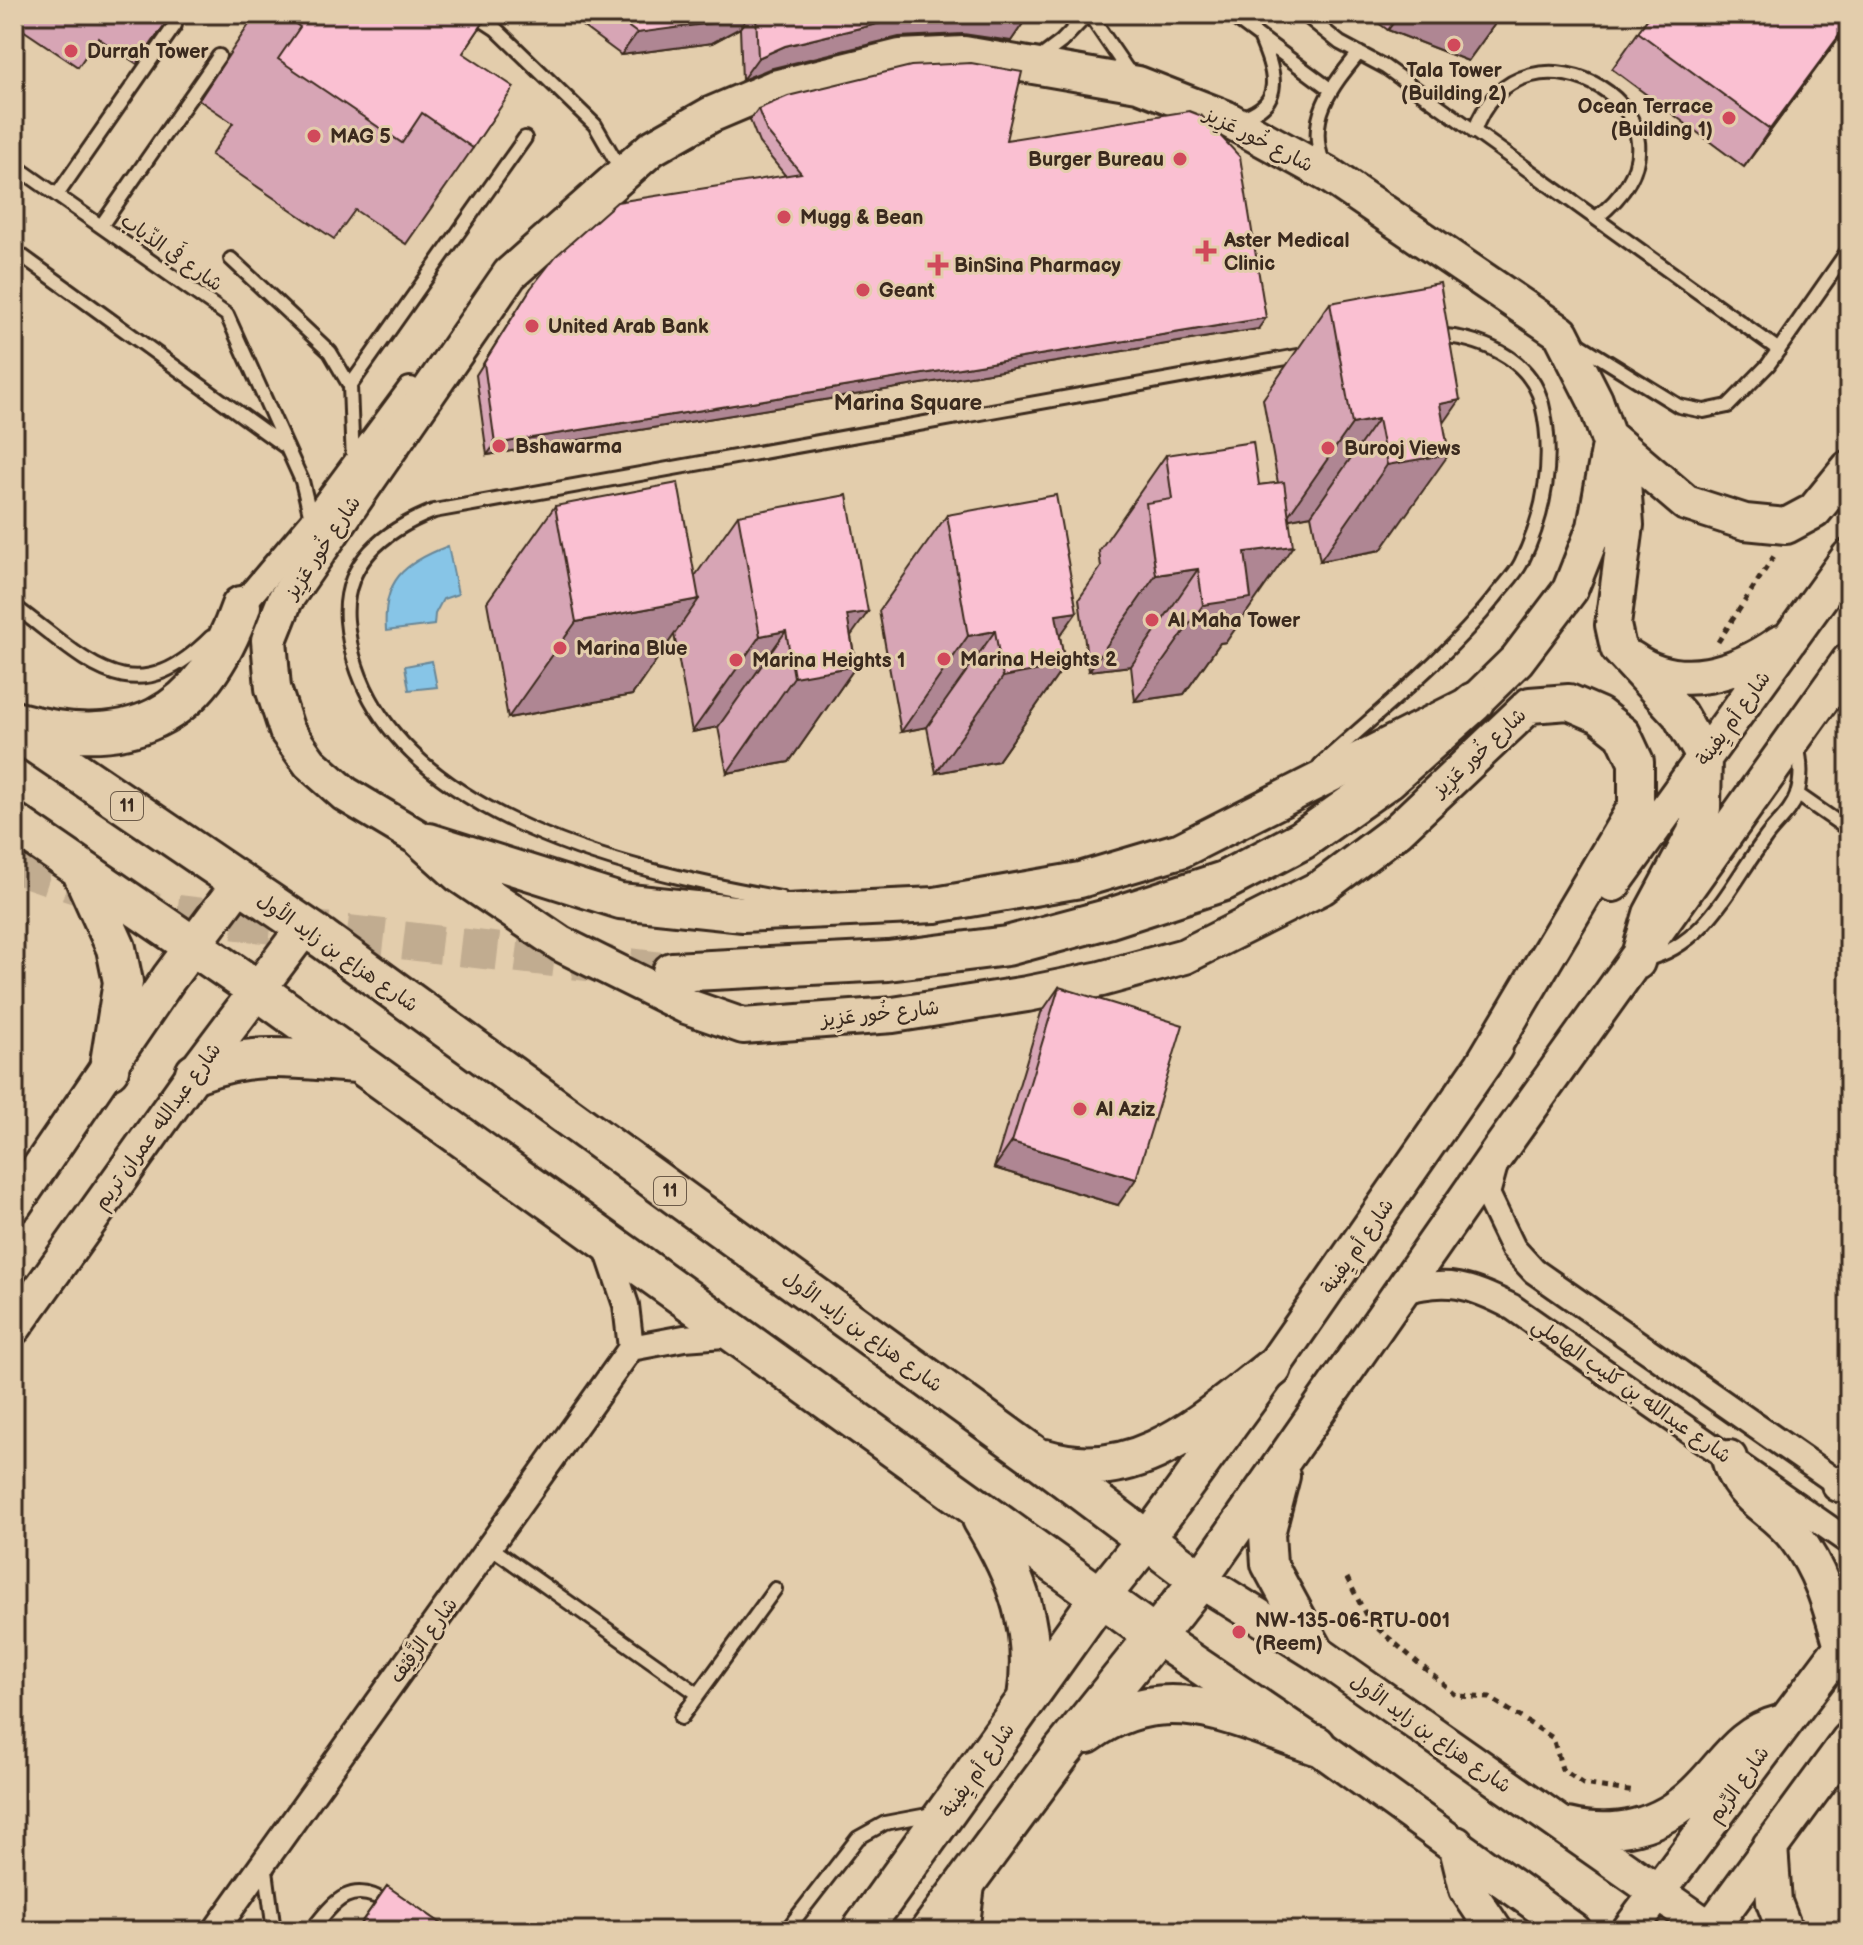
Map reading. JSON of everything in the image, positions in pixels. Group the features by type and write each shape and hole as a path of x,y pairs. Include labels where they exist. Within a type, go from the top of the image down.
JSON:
{"main road":[{"name":"شارع خُور عَزِيز","path":"1483,1064 1636,806 1636,762 1623,734 1599,715 1569,702 1530,705 1398,830 1322,887 1185,956 1101,979 893,1015 743,1026 686,1006 561,944 459,875 417,837 345,794 310,763 287,731 273,688 269,640 285,600 510,274 622,172 652,148 710,115 774,88 900,57 964,54 1138,84 1225,118 1329,175 1561,333 1611,439 1626,503 1613,625 1618,648"},
{"path":"1611,439 1686,503 1745,522 1786,526 1814,511 1849,468"},
{"path":"672,972 888,961 1007,946 1107,919 1224,881 1302,840 1388,779 1517,660 1570,590 1595,527 1611,439"},
{"name":"شارع أم يِفينة","path":"861,1931 1100,1597 1147,1539 1272,1368 1483,1064 1849,557"},
{"path":"14,721 62,730 96,731 131,728 164,716 179,706 209,673 241,606"},
{"path":"1618,648 1638,663 1661,672 1710,676 1754,661 1793,634"},
{"path":"1618,648 1679,714 1704,757 1703,808 1694,834 1651,914 1637,962"},
{"path":"930,1931 974,1867 1062,1752 1200,1580 1291,1445 1849,661"},
{"path":"417,837 620,901 743,914 935,905 1080,880 1181,850 1474,702"},
{"name":"شارع هزاع بن زايد الأول","path":"14,729 304,928 1035,1456 1200,1580 1317,1653 1711,1930"},
{"path":"14,823 256,989 1100,1597 1316,1745 1574,1931"},
{"path":"81,870 116,948 123,982 109,1069"},
{"path":"14,1205 239,884"},
{"name":"شارع عبدالله عمران تريم","path":"14,1327 256,989 304,928"},
{"path":"195,1073 221,1063 259,1055 356,1063"},
{"path":"1035,1456 1097,1466 1138,1459 1173,1443 1272,1368"},
{"path":"1291,1445 1269,1522 1266,1547 1277,1580 1317,1653"},
{"path":"1729,1458 1733,1476 1746,1495 1793,1533 1805,1550 1823,1583 1845,1642"},
{"path":"975,1506 1007,1560 1026,1614 1031,1658 1027,1702"},
{"name":"شارع الرِّيم","path":"1629,1931 1845,1642"},
{"path":"1062,1752 1108,1718 1135,1707 1164,1703 1213,1710 1316,1745"},
{"path":"1560,1824 1589,1831 1618,1831 1653,1822 1697,1792 1733,1747 1748,1735 1784,1722"},
{"path":"1711,1930 1770,1846 1838,1766 1849,1740"},
{"path":"1456,1844 1467,1889 1495,1931"},
{"path":"1770,1846 1774,1902 1785,1931"}],"street":[{"name":"شارع خُور عَزِيز","path":"241,606 312,522 467,312 510,274"},
{"name":"شارع عبدالله بن كليب الهاملي","path":"1499,1151 1487,1194 1513,1248 1534,1271 1846,1486"},
{"path":"605,1243 626,1305 631,1348 684,1338 738,1334"},
{"name":"شارع عبدالله بن كليب الهاملي","path":"1400,1292 1432,1282 1485,1293 1527,1318 1849,1542"},
{"path":"1527,1318 1538,1296 1546,1289 1558,1286"},
{"name":"شارع الزَّفِيْف","path":"215,1931 631,1348"},
{"path":"966,1931 974,1867"}],"lane":[{"path":"473,14 496,29 595,125 622,172"},
{"path":"1028,65 1061,42 1088,14 1138,84"},
{"path":"1229,14 1330,89"},
{"path":"1304,14 1331,38 1385,67 1779,350"},
{"path":"57,195 175,25"},
{"path":"1225,118 1251,115 1269,97 1275,72 1259,34"},
{"path":"1329,175 1318,147 1317,132 1330,89 1359,53"},
{"path":"101,226 219,56"},
{"path":"1474,132 1479,115 1497,86 1518,71 1548,60 1569,61"},
{"path":"1595,69 1625,98 1636,137 1629,177 1616,200 1596,218"},
{"path":"350,386 525,138"},
{"name":"شارع فَي الذّياب","path":"14,165 227,315 302,481 312,522"},
{"path":"1561,333 1679,406 1704,411 1728,406 1756,380 1849,249"},
{"path":"14,250 288,449"},
{"path":"231,259 330,352 350,386 353,468"},
{"path":"1279,802 1471,626 1520,565 1545,494 1550,435 1538,389 1505,353 1467,336 1415,335"},
{"path":"844,910 686,881 576,847 512,820 429,767 391,730 367,694 350,651 347,613 354,579 373,546 399,525 434,511 1327,351"},
{"path":"14,606 98,667 112,674 142,678 172,671 184,663 241,606"},
{"path":"1637,962 1671,951 1703,927 1797,794 1800,768 1795,740"},
{"path":"1797,794 1849,830"},
{"path":"489,1546 698,1694"},
{"path":"681,1718 775,1589"},
{"path":"786,1931 858,1838 885,1823 948,1811"},
{"path":"265,1861 274,1931"},
{"path":"311,1931 334,1901 353,1893 381,1898 406,1915"}],"path":[{"path":"1710,676 1708,658 1784,540 1786,526"},
{"path":"1347,1578 1369,1621 1457,1696 1490,1698 1553,1738 1562,1769 1583,1784 1635,1792"}],"water":[{"path":"448,546 458,594 443,599 435,614 434,625 386,631 388,599 399,576 419,559"},
{"path":"432,661 437,687 409,690 405,666"}],"building":[{"path":"281,14 489,14 463,53 514,87 473,148 422,113 402,143 278,59 300,27"},
{"path":"611,14 740,14 727,21 637,33"},
{"path":"756,14 933,14 914,15 785,46 758,58"},
{"path":"992,14 1024,14 1026,19"},
{"path":"1470,14 1501,14 1494,23"},
{"name":"Ocean Terrace (Building 1)","path":"1651,14 1849,14 1849,22 1770,129 1638,32"},
{"path":"971,63 1022,72 1006,140 1189,111 1202,116 1240,157 1266,318 495,444 484,363 531,288 556,256 617,202 801,173 767,132 758,109 788,96 911,66"},
{"path":"1440,283 1460,400 1440,404 1449,454 1387,465 1378,419 1352,424 1330,303"},
{"path":"1253,442 1259,485 1284,482 1293,546 1245,552 1251,598 1203,605 1198,569 1156,575 1146,503 1172,499 1166,455"},
{"path":"678,483 699,599 576,622 555,506"},
{"path":"847,495 868,612 847,615 856,666 794,677 786,631 760,636 738,515"},
{"path":"1056,495 1077,612 1056,615 1065,665 1003,677 995,631 968,636 947,515"},
{"name":"Al Aziz","path":"1059,987 1183,1025 1136,1179 1012,1142"},
{"path":"387,1886 452,1931 366,1931 359,1926"}],"tunnel":[{"path":"14,864 153,911 672,972"}],"place":[{"name":"Tala Tower (Building 2)","path":"1454,45"},
{"name":"Durrah Tower","path":"71,51"},
{"name":"Ocean Terrace (Building 1)","path":"1729,118"},
{"name":"MAG 5","path":"314,136"},
{"name":"Burger Bureau","path":"1180,159"},
{"name":"Mugg & Bean","path":"784,217"},
{"name":"Aster Medical Clinic","path":"1206,251"},
{"name":"BinSina Pharmacy","path":"938,265"},
{"name":"Geant","path":"863,290"},
{"name":"United Arab Bank","path":"532,326"},
{"name":"Bshawarma","path":"499,446"},
{"name":"Burooj Views","path":"1328,448"},
{"name":"Al Maha Tower","path":"1152,620"},
{"name":"Marina Blue","path":"560,648"},
{"name":"Marina Heights 2","path":"944,659"},
{"name":"Marina Heights 1","path":"736,660"},
{"name":"Al Aziz","path":"1080,1109"},
{"name":"NW-135-06-RTU-001 (Reem)","path":"1239,1632"}],"district":[{"name":"Marina Square","path":"908,402"}]}
